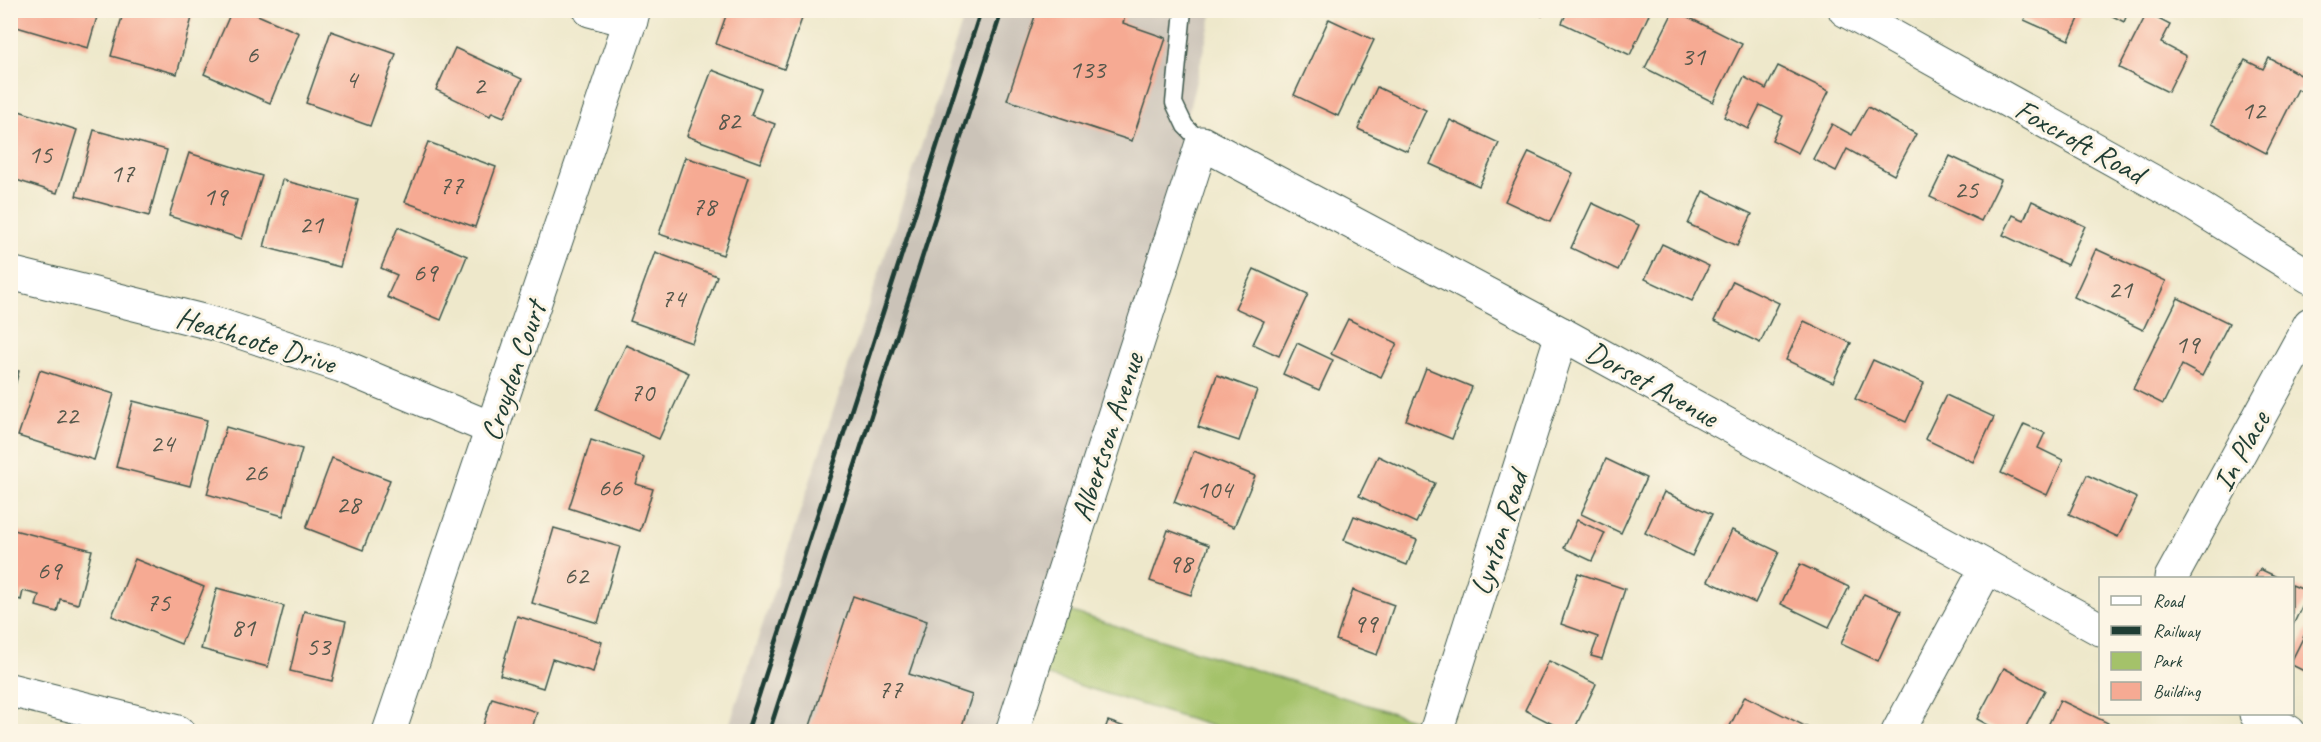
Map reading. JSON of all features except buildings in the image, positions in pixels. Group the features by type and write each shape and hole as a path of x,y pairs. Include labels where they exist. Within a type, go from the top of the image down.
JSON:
{"street":[{"path":"590,10 632,16"},
{"name":"Foxcroft Road","path":"1845,10 2188,201 2310,278"},
{"name":"Croyden Court","path":"389,732 494,429 632,16"},
{"name":"Dorset Avenue","path":"1202,142 1562,334 2099,628"},
{"name":"Albertson Avenue","path":"1012,732 1202,142"},
{"name":"Heathcote Drive","path":"10,273 219,325 342,366 494,429"},
{"name":"In Place","path":"2171,577 2310,324"},
{"name":"Lynton Road","path":"1436,732 1562,334"},
{"path":"1898,732 1987,567"},
{"path":"10,690 178,732"},
{"path":"2258,715 2289,732"}],"lane":[{"path":"1183,10 1174,103 1185,126 1202,142"}],"shaded area":[{"path":"966,11 1213,11 1185,126 1202,143 1012,731 727,732"}],"green space":[{"path":"1053,606 1437,727 1435,732 1228,731 1032,671"}],"railway":[{"path":"747,732 981,10"},
{"path":"769,732 1002,10"}]}
